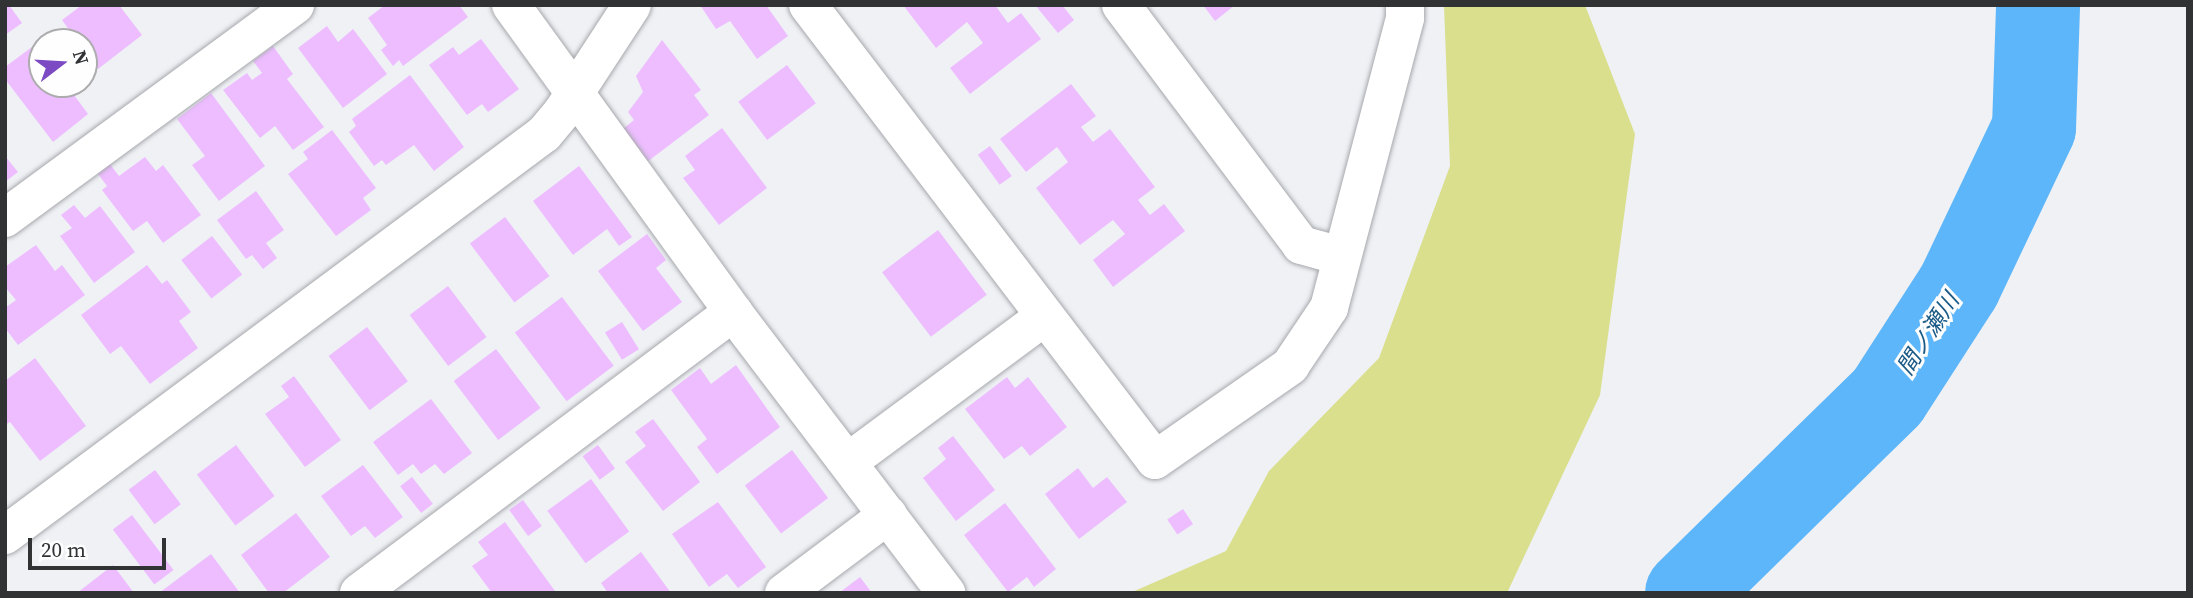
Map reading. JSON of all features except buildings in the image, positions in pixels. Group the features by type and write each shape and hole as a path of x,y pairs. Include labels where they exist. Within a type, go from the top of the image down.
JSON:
{"street":[{"path":"5,218 295,5"},
{"path":"511,5 733,312 946,593"},
{"path":"5,535 544,134 576,92 632,5"},
{"path":"808,5 1155,460 1290,366 1329,308 1405,18 1405,5"},
{"path":"1121,5 1301,245 1341,256"},
{"path":"359,593 733,312"},
{"path":"848,462 1045,316"},
{"path":"784,593 888,515"}],"green space":[{"path":"1444,5 1585,5 1635,134 1600,395 1507,593 1130,593 1226,551 1269,471 1379,358 1450,166"}],"waterway":[{"name":"間ノ瀬川","path":"1687,593 1888,396 1959,286 2034,128 2038,5"}]}
